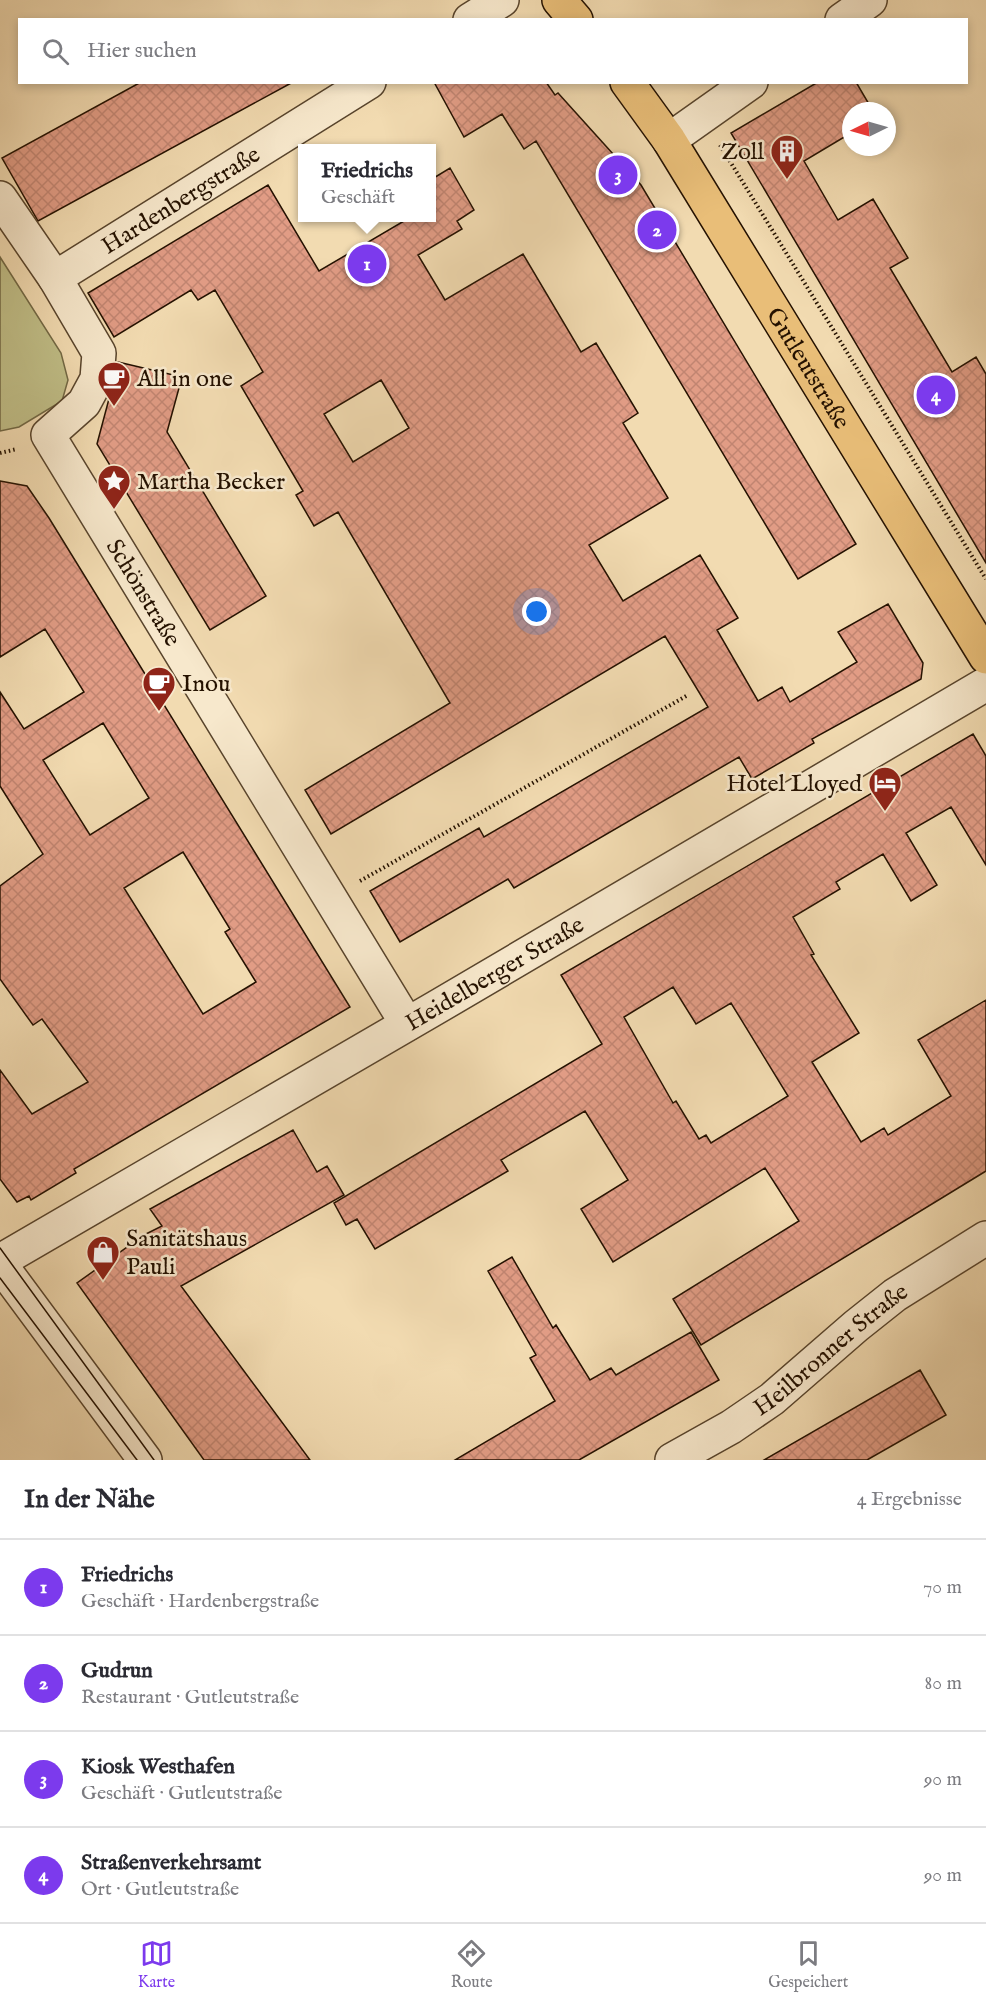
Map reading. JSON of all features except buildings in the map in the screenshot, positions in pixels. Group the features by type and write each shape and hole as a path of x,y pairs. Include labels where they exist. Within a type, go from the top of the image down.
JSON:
{"main road":[{"path":"559,0 574,18"},
{"name":"Gutleutstraße","path":"628,84 669,140 986,657"}],"street":[{"path":"473,18 502,0"},
{"path":"845,18 870,0"},
{"name":"Hardenbergstraße","path":"55,278 366,84"},
{"path":"669,140 749,84"},
{"name":"Schönstraße","path":"0,198 55,278 99,353 97,379 84,403 48,435 407,1024"},
{"name":"Heidelberger Straße","path":"0,1263 986,684"},
{"name":"Heilbronner Straße","path":"672,1460 731,1427 772,1399 895,1295 986,1238"},
{"path":"0,1263 145,1460"}],"path":[{"path":"719,144 986,579"},
{"path":"352,886 688,695"}],"shaded area":[{"path":"0,257 61,353 68,380 62,401 19,427 0,431"}],"tram line":[{"path":"0,1248 154,1460"},
{"path":"0,1278 137,1460"}],"place":[{"name":"Kiosk Westhafen","path":"618,175"},
{"name":"Zoll","path":"787,180"},
{"name":"Gudrun","path":"657,230"},
{"name":"Friedrichs","path":"367,264"},
{"name":"Straßenverkehrsamt","path":"936,395"},
{"name":"All in one","path":"114,407"},
{"name":"Martha Becker","path":"114,510"},
{"name":"Inou","path":"159,712"},
{"name":"Hotel Lloyed","path":"885,812"},
{"name":"Sanitätshaus Pauli","path":"103,1281"}]}
